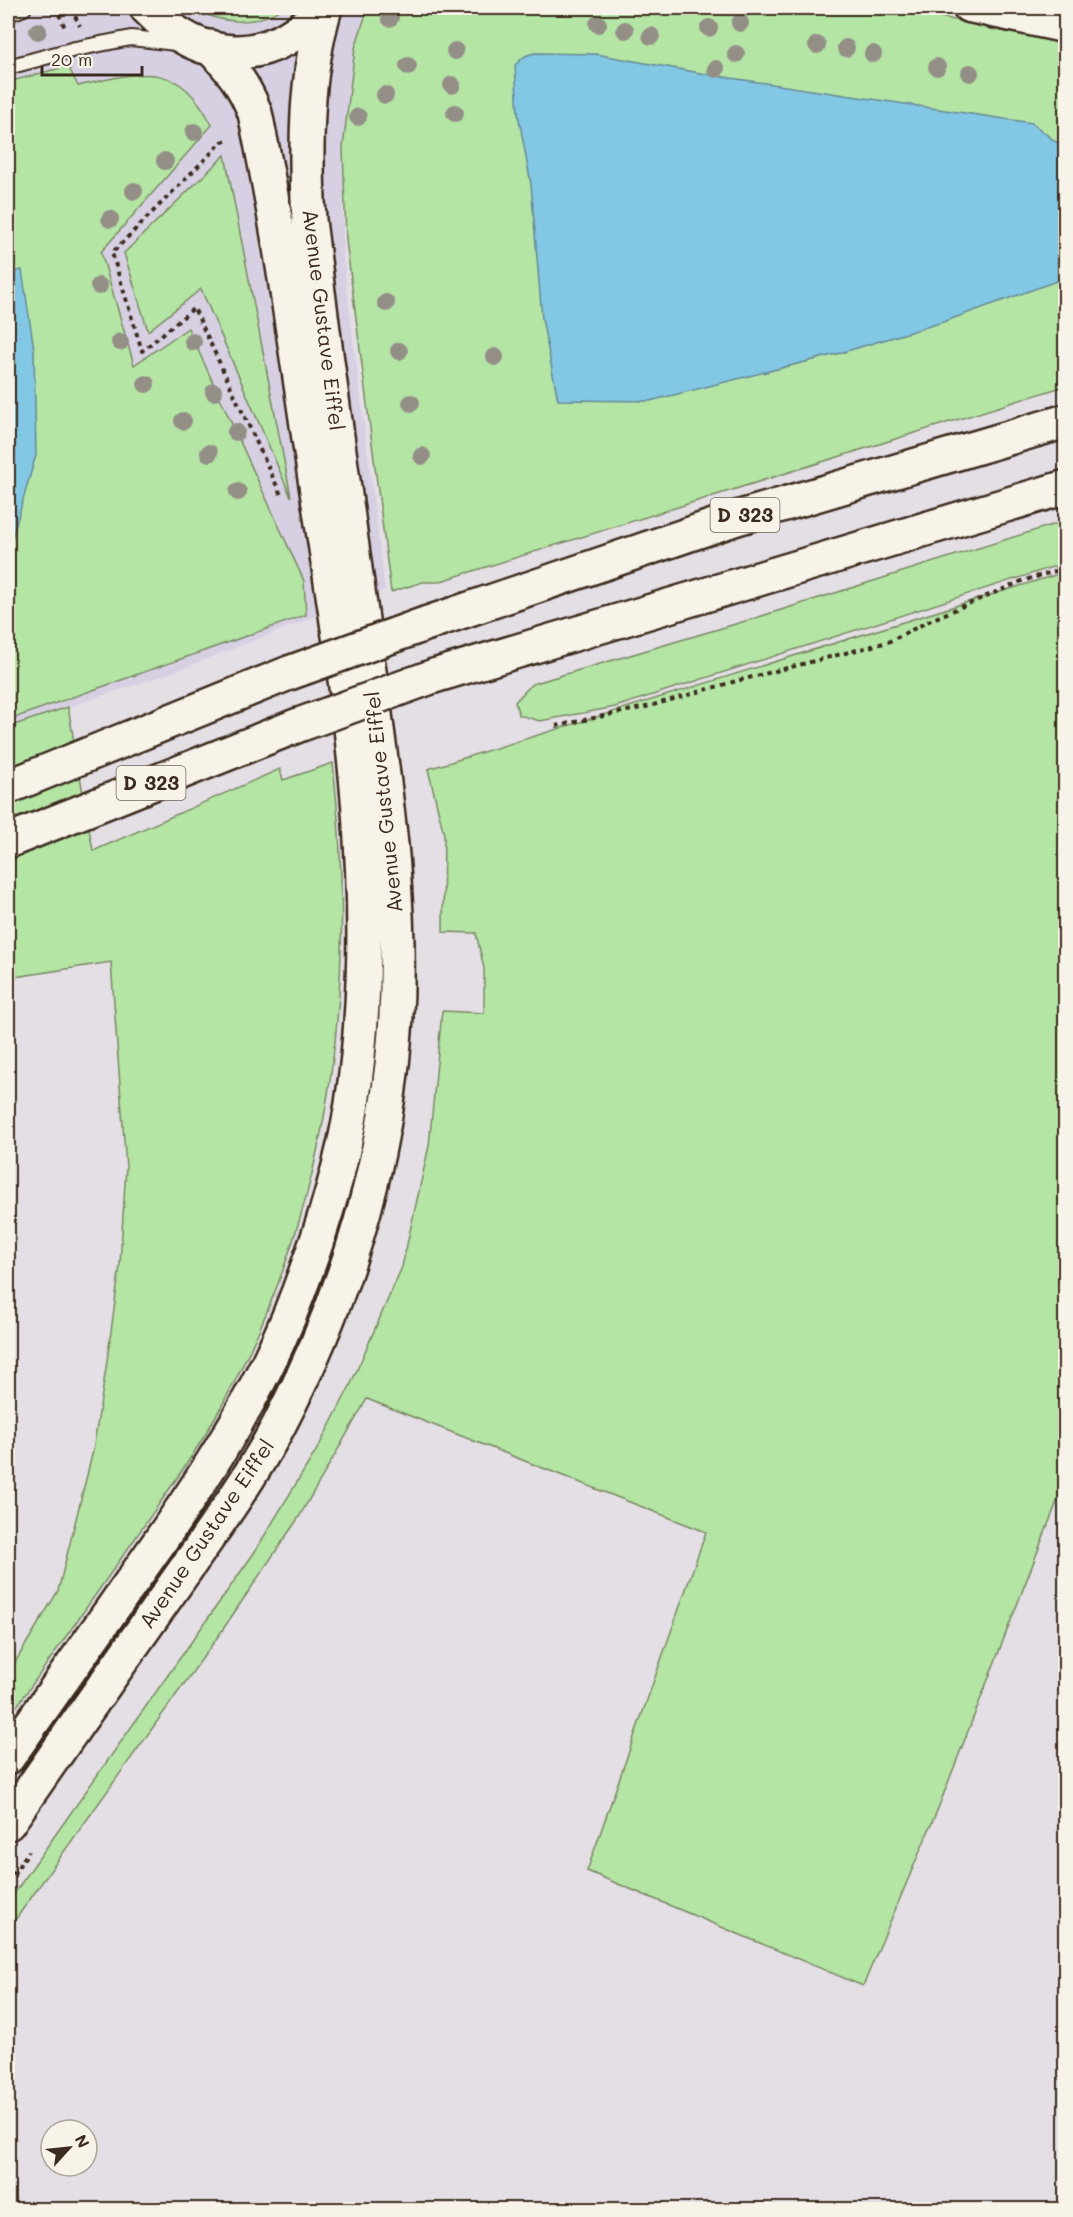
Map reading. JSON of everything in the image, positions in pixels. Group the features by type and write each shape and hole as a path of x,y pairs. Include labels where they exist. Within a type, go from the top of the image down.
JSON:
{"main road":[{"path":"147,8 167,28 203,46 236,52 259,50 291,37 325,8"},
{"name":"Avenue Gustave Eiffel","path":"8,1822 234,1500 280,1424 335,1303 355,1246 388,1099 395,1033 398,968 392,841 309,220 308,118 314,45 325,8"},
{"name":"Avenue Gustave Eiffel","path":"8,1757 198,1488 250,1399 289,1315 339,1164 351,1107 360,1036 365,913 359,811 334,597 285,270 255,113 247,92 233,70 203,46"},
{"name":"D 323","path":"8,787 289,673 428,623 738,518 1065,421"},
{"name":"D 323","path":"8,842 296,726 435,676 1065,487"}],"street":[{"path":"967,8 1065,29"}],"lane":[{"path":"8,14 24,8"},
{"path":"8,67 131,38 203,46"}],"path":[{"path":"71,8 90,46"},
{"path":"59,14 68,34"},
{"path":"228,141 222,142 112,254 142,351 194,308 284,501"},
{"path":"556,726 646,707 888,642 1022,581 1065,568"},
{"path":"8,1882 34,1844"}],"shaded area":[{"path":"8,8 372,8 365,17 355,48 343,147 343,258 385,590 168,674 8,727"}],"green space":[{"path":"193,8 282,8 260,18 238,21 214,17"},
{"path":"372,8 897,8 1065,43 1065,386 438,582 423,582 391,592 346,240 343,147 355,48 365,17"},
{"path":"68,66 78,86 139,75 156,75 171,80 185,89 199,104 212,125 101,252 134,365 188,328 304,581 306,615 8,720 8,82"},
{"path":"225,155 291,497 201,289 148,331 124,253"},
{"path":"1065,521 1065,563 615,707 540,721 519,715 515,702 532,684 749,620"},
{"path":"1065,572 1065,1481 939,1806 863,1986 587,1871 706,1532 367,1399 299,1517 219,1635 8,1930 8,1902 254,1553 319,1446 350,1386 402,1267 429,1146 442,1011 484,1013 484,968 476,933 443,932 444,834 428,769"},
{"path":"68,707 93,851 280,769 283,780 333,763 340,852 341,939 337,1025 325,1110 307,1194 281,1276 247,1356 188,1462 8,1719 8,1674 58,1591 93,1451 120,1265 126,1167 111,962 8,978 8,727"}],"water":[{"path":"534,53 596,54 711,75 1032,123 1056,142 1065,144 1065,278 943,322 837,354 650,401 558,400 542,319 531,184 518,114 515,65 525,56"},
{"path":"22,270 34,349 36,455 8,552 8,273"}]}
